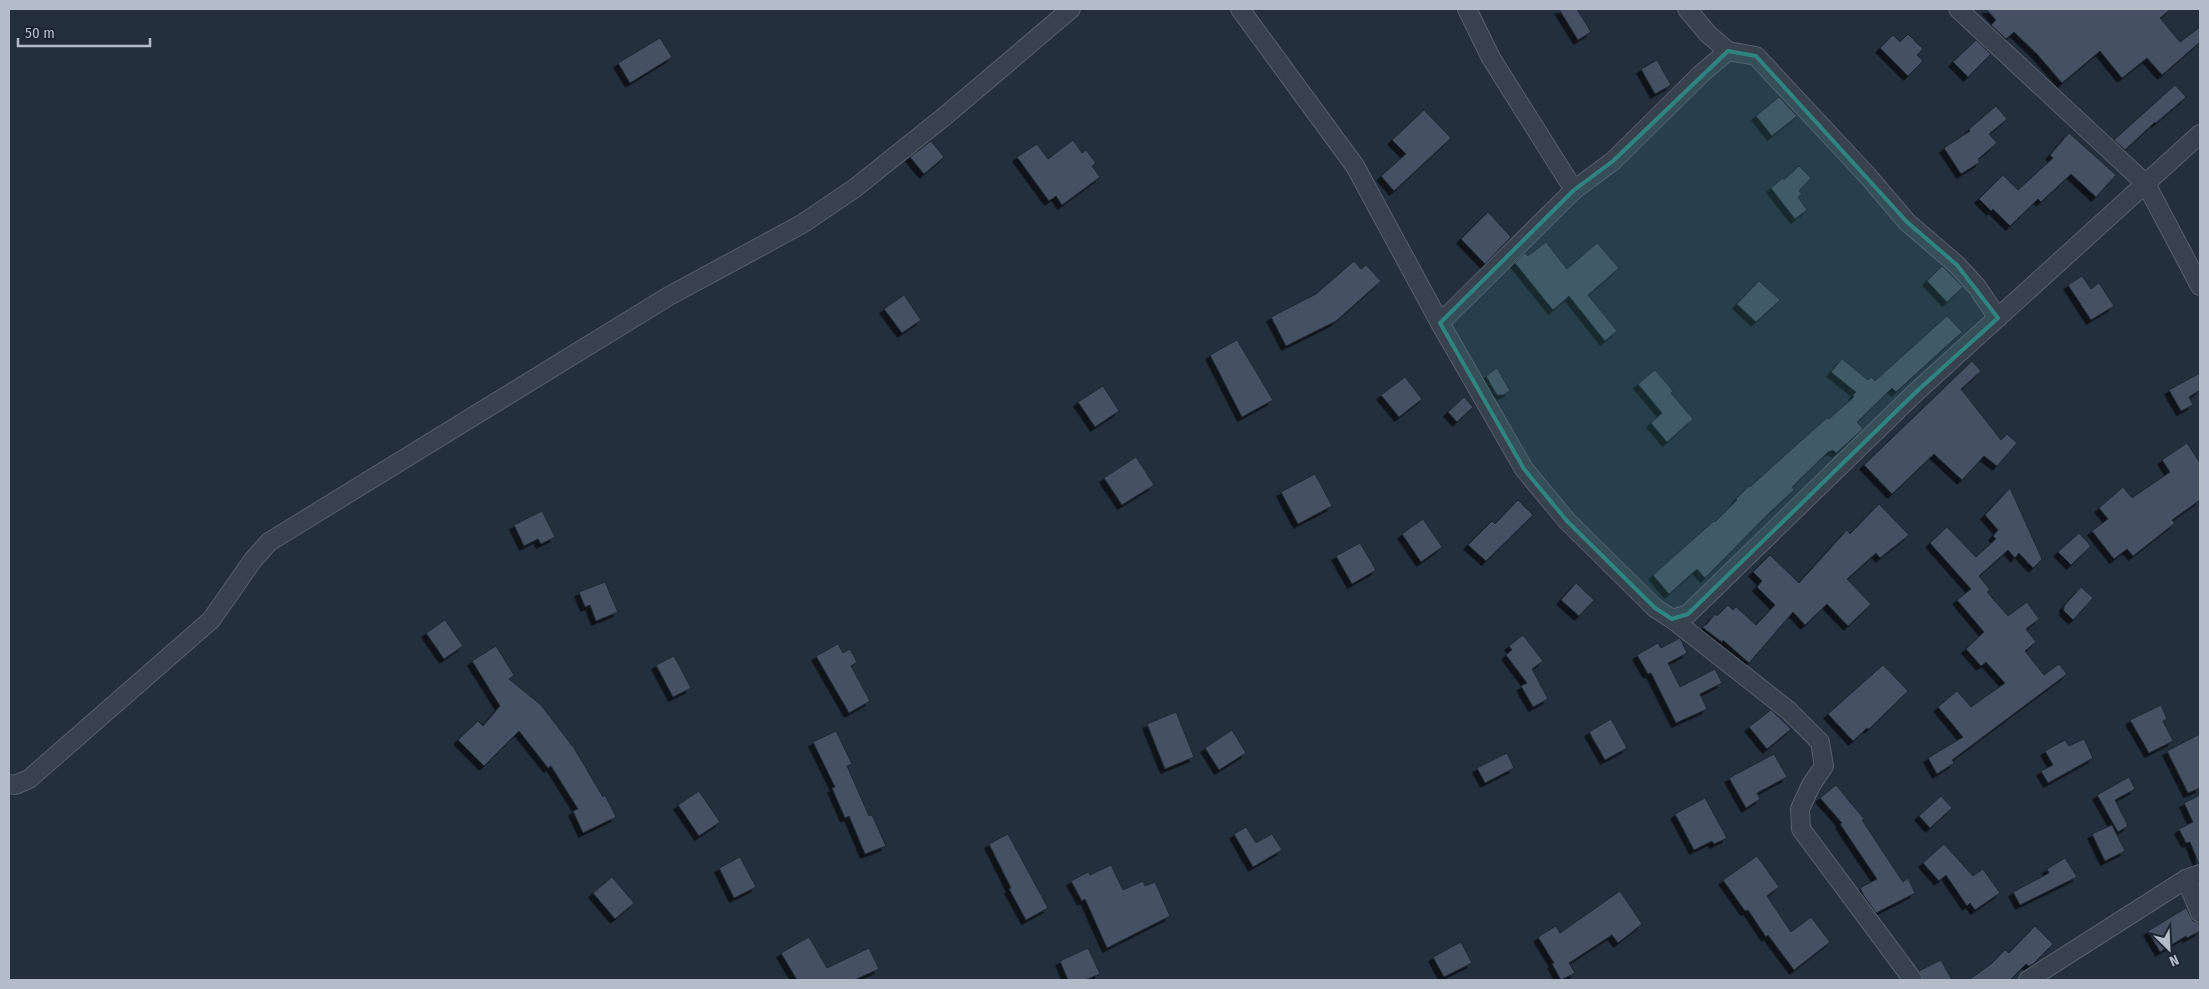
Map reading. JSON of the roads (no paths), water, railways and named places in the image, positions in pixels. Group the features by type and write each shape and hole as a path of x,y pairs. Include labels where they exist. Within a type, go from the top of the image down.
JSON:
{"street":[{"path":"9,784 15,785 29,779 211,620 252,560 269,542 668,296 802,224 855,188 1071,9"},
{"path":"1240,9 1355,166 1440,323 1524,469 1566,521 1655,608 1672,619 1788,710 1820,742 1824,766 1811,785 1800,809 1801,829 1913,980"},
{"path":"1467,9 1491,58 1574,190"},
{"path":"1687,9 1708,34 1728,51 1756,56 1867,175 1907,222 1956,265 1977,287 1998,318"},
{"path":"1958,9 2146,184 2200,286"},
{"path":"1440,323 1574,190 1613,161 1701,74 1728,51"},
{"path":"1672,619 1688,614 1915,393 2200,134"},
{"path":"2028,980 2193,876 2200,913"}]}
